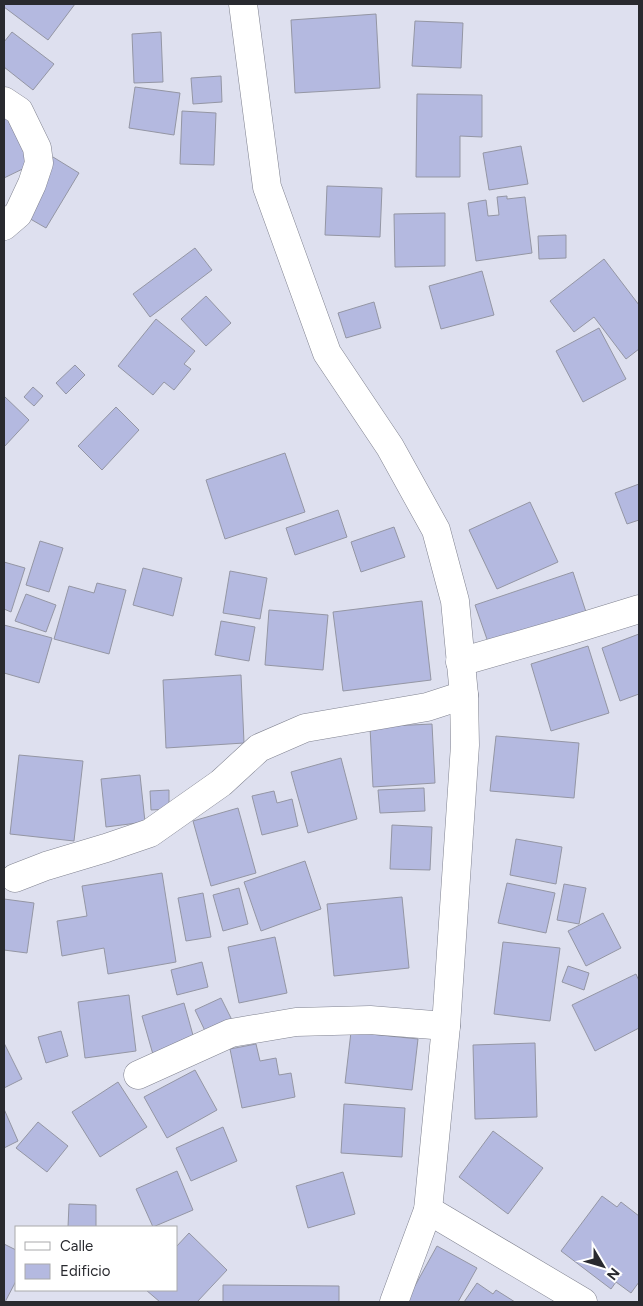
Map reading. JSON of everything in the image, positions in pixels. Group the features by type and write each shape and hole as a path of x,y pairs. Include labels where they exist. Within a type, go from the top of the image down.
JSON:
{"street":[{"path":"242,4 267,187 327,353 390,447 436,530 455,601 464,695 465,745 446,1026 428,1210 394,1302"},
{"path":"4,101 19,111 37,148 39,163 32,184 18,214 4,226"},
{"path":"460,662 568,632 639,609"},
{"path":"15,878 150,832 222,783 259,748 306,728 427,707 464,695"},
{"path":"138,1075 231,1033 296,1022 370,1020 446,1026"},
{"path":"428,1210 583,1302"}],"building":[{"path":"4,4 75,4 48,40 4,7"},
{"path":"376,14 380,88 295,93 291,20"},
{"path":"415,21 463,23 461,68 412,66"},
{"path":"12,32 54,64 33,90 4,67 4,42"},
{"path":"161,32 163,82 134,83 132,34"},
{"path":"221,76 222,102 193,104 191,78"},
{"path":"135,87 180,93 174,135 129,128"},
{"path":"417,94 482,95 482,137 460,136 460,177 416,177"},
{"path":"4,111 37,162 4,178"},
{"path":"182,111 216,113 214,165 180,164"},
{"path":"521,146 528,184 489,190 483,153"},
{"path":"53,157 79,173 46,228 20,213"},
{"path":"327,186 382,188 380,237 325,235"},
{"path":"507,196 507,199 525,197 532,253 476,261 468,203 486,200 488,216 499,215 497,197"},
{"path":"445,213 445,266 395,267 394,214"},
{"path":"566,235 566,258 539,259 538,236"},
{"path":"195,248 212,270 150,317 133,294"},
{"path":"604,259 639,305 639,349 626,359 594,317 574,332 550,301"},
{"path":"482,271 494,315 441,329 429,286"},
{"path":"206,296 231,323 206,346 181,319"},
{"path":"374,302 381,328 346,338 338,313"},
{"path":"156,319 195,351 184,364 191,369 174,390 164,382 153,395 118,366"},
{"path":"599,328 626,379 583,402 556,351"},
{"path":"75,365 85,375 66,394 56,383"},
{"path":"33,387 43,396 34,406 24,397"},
{"path":"4,396 29,420 4,447"},
{"path":"116,407 139,430 102,470 78,446"},
{"path":"285,453 305,512 225,539 206,480"},
{"path":"639,484 639,520 627,524 615,493"},
{"path":"530,502 558,562 497,589 469,530"},
{"path":"338,510 347,537 295,555 286,528"},
{"path":"394,527 405,557 361,572 351,542"},
{"path":"40,541 63,548 49,592 26,585"},
{"path":"4,562 25,568 11,612 4,609"},
{"path":"143,568 182,578 173,616 133,605"},
{"path":"230,571 267,578 260,619 223,613"},
{"path":"573,572 586,612 489,645 475,605"},
{"path":"97,583 126,590 109,654 54,639 69,586 94,593"},
{"path":"26,594 56,605 46,632 15,621"},
{"path":"422,601 431,680 343,691 333,612"},
{"path":"269,610 328,615 323,670 265,665"},
{"path":"221,621 255,627 249,661 215,655"},
{"path":"4,625 52,638 39,683 4,673"},
{"path":"639,634 639,694 620,701 602,648"},
{"path":"588,646 609,713 551,731 531,664"},
{"path":"241,675 244,743 166,748 163,680"},
{"path":"432,724 435,783 373,787 370,727"},
{"path":"496,736 579,743 574,798 490,791"},
{"path":"19,755 83,761 74,841 10,834"},
{"path":"341,758 357,819 308,833 291,772"},
{"path":"140,775 145,822 106,827 101,779"},
{"path":"424,788 425,811 380,813 378,790"},
{"path":"169,790 169,809 151,810 150,791"},
{"path":"274,791 277,803 292,799 298,826 262,835 252,796"},
{"path":"238,808 256,873 211,886 193,821"},
{"path":"392,825 432,827 430,870 390,869"},
{"path":"516,839 562,847 556,884 510,875"},
{"path":"305,861 321,909 261,931 244,882"},
{"path":"162,873 176,962 108,974 104,948 62,956 57,921 87,916 82,886"},
{"path":"507,883 555,893 546,933 498,923"},
{"path":"564,884 586,888 579,924 557,920"},
{"path":"239,888 248,924 223,931 213,895"},
{"path":"203,893 211,937 186,941 178,898"},
{"path":"402,897 409,968 334,976 327,904"},
{"path":"4,899 34,903 27,953 4,950"},
{"path":"603,913 621,948 586,966 568,931"},
{"path":"275,937 287,993 239,1003 228,947"},
{"path":"503,942 560,948 550,1021 494,1014"},
{"path":"202,962 208,987 177,995 171,970"},
{"path":"568,966 589,973 584,990 562,982"},
{"path":"636,974 639,981 639,1028 595,1051 572,1005"},
{"path":"129,995 136,1051 85,1058 78,1002"},
{"path":"221,998 233,1022 207,1035 195,1010"},
{"path":"184,1003 196,1046 154,1058 142,1016"},
{"path":"61,1031 68,1056 46,1063 38,1037"},
{"path":"351,1032 418,1039 412,1090 345,1083"},
{"path":"4,1043 22,1079 4,1088"},
{"path":"535,1043 537,1117 475,1119 473,1045"},
{"path":"256,1044 260,1061 276,1058 279,1075 291,1073 295,1097 242,1108 230,1049"},
{"path":"195,1070 217,1110 167,1138 144,1097"},
{"path":"118,1082 147,1127 100,1157 72,1112"},
{"path":"344,1104 405,1108 402,1157 341,1153"},
{"path":"4,1109 18,1141 4,1148"},
{"path":"38,1122 68,1146 47,1172 16,1148"},
{"path":"223,1127 237,1161 191,1181 176,1148"},
{"path":"493,1131 543,1168 508,1214 459,1177"},
{"path":"177,1171 193,1210 153,1226 136,1189"},
{"path":"343,1172 355,1214 308,1228 296,1186"},
{"path":"602,1196 617,1207 621,1202 639,1216 639,1282 631,1293 616,1282 611,1289 561,1251"},
{"path":"69,1204 96,1205 96,1226 68,1226"},
{"path":"189,1233 227,1270 197,1302 160,1302 147,1291 178,1291 178,1245"},
{"path":"4,1244 15,1250 15,1283 4,1302"},
{"path":"437,1246 477,1268 458,1302 406,1302"},
{"path":"477,1283 493,1294 496,1290 515,1302 464,1302"},
{"path":"223,1285 339,1286 339,1302 223,1302"}]}
